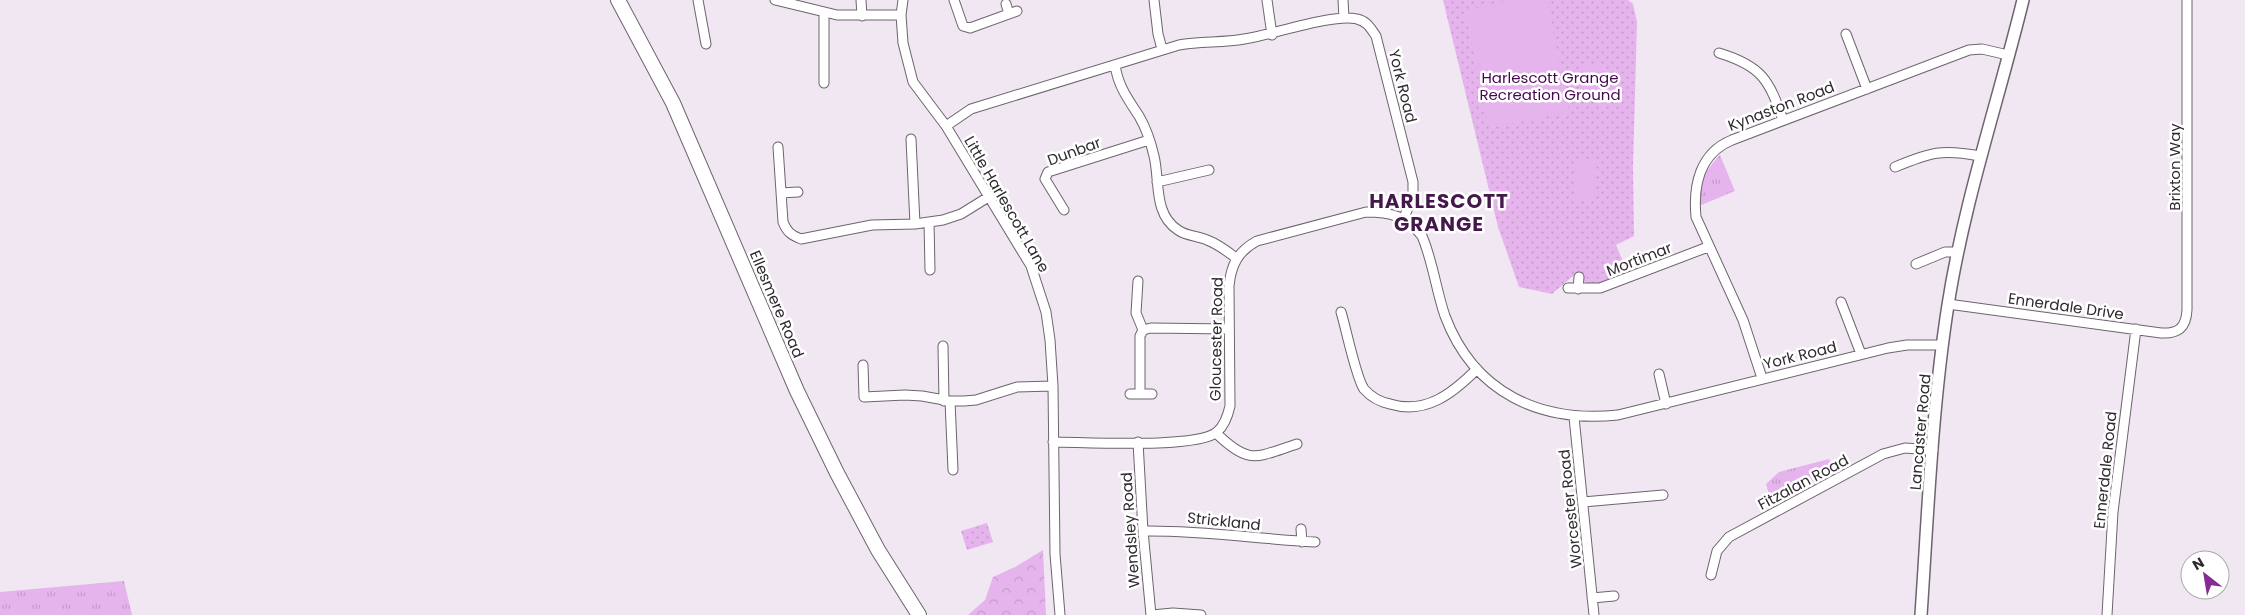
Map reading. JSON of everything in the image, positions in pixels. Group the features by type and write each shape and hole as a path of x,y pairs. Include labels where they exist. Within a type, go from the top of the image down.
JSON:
{"main road":[{"name":"Ellesmere Road","path":"618,0 674,103 805,408 878,550 919,615"}],"street":[{"path":"698,0 706,44"},
{"path":"775,0 824,13 862,16 901,15"},
{"path":"861,0 862,16"},
{"name":"Little Harlescott Lane","path":"903,0 901,15 906,58 913,82 946,126 990,196 1031,266 1040,291 1050,340 1053,386 1055,554 1060,615"},
{"path":"954,0 962,26 970,28 1013,13 1006,4"},
{"path":"1154,0 1158,34 1162,49"},
{"path":"1267,0 1272,34"},
{"path":"1343,0 1344,18"},
{"name":"Lancaster Road","path":"1921,615 1942,345 1948,304 1980,156 2023,0"},
{"name":"Brixton Way","path":"2180,331 2185,325 2187,310 2186,0"},
{"path":"824,13 824,83"},
{"name":"York Road","path":"946,126 971,109 1162,49 1196,42 1243,40 1327,20 1357,19 1366,23 1376,36 1413,182 1414,195 1404,218 1414,225 1422,236 1448,322 1460,348 1477,369 1492,384 1521,402 1556,414 1574,417 1618,415 1861,354 1907,345 1942,345"},
{"path":"1846,34 1867,88"},
{"name":"Kynaston Road","path":"1762,378 1743,320 1708,247 1698,223 1694,204 1700,170 1715,150 1728,142 1783,120 1969,50 1982,49 2008,55"},
{"path":"1719,53 1742,60 1755,69 1773,92 1783,120"},
{"path":"1115,65 1117,80 1122,92 1140,118 1149,140 1154,157 1160,203 1166,218 1178,230 1224,248 1236,258"},
{"path":"911,139 915,224"},
{"name":"Dunbar","path":"1064,210 1045,179 1048,172 1149,140"},
{"path":"778,147 782,208 786,230 801,239 872,225 929,222 961,214 990,196"},
{"path":"1895,166 1936,152 1952,151 1980,156"},
{"path":"1157,182 1209,170"},
{"path":"781,193 798,192"},
{"name":"Gloucester Road","path":"1216,434 1227,418 1230,406 1229,279 1236,258 1257,241 1349,216 1379,212 1404,218"},
{"path":"929,222 930,270"},
{"name":"Mortimar","path":"1568,288 1600,288 1708,247"},
{"path":"1916,264 1945,252 1958,252"},
{"path":"1578,289 1579,277"},
{"path":"1138,280 1136,313 1143,330 1140,336 1140,394"},
{"path":"1841,302 1861,354"},
{"name":"Ennerdale Drive","path":"1948,304 2171,334 2180,331"},
{"path":"1341,312 1364,388 1373,397 1384,403 1401,408 1421,406 1440,400 1457,388 1477,369"},
{"path":"1143,330 1151,328 1229,329"},
{"name":"Ennerdale Road","path":"2107,615 2113,512 2136,329"},
{"path":"943,346 953,470"},
{"path":"863,365 864,397 922,396 947,401 976,400 1017,387 1053,386"},
{"path":"1659,374 1666,404"},
{"path":"1130,394 1152,394"},
{"name":"Worcester Road","path":"1574,417 1594,615"},
{"path":"1054,442 1192,441 1216,434 1232,448 1250,456 1270,454 1297,444"},
{"name":"Wendsley Road","path":"1138,442 1143,531 1152,615"},
{"name":"Fitzalan Road","path":"1711,575 1718,551 1729,537 1884,454 1905,448 1933,450"},
{"path":"1583,502 1662,495"},
{"path":"1301,529 1302,542"},
{"name":"Strickland","path":"1143,531 1185,530 1315,542"},
{"path":"1592,598 1614,596"},
{"path":"1152,615 1173,613 1201,615"}],"green space":[{"name":"Harlescott Grange Recreation Ground","path":"1443,0 1628,0 1633,4 1637,22 1633,166 1634,236 1616,245 1628,273 1592,287 1579,277 1573,276 1552,294 1519,287 1498,227"},
{"path":"1513,0 1547,0 1569,112 1489,128 1465,10"},
{"path":"1584,66 1600,66 1600,94 1583,93"},
{"path":"1720,155 1735,191 1699,206 1701,184 1706,172"},
{"path":"1595,159 1595,199 1575,199 1575,160"},
{"path":"1829,459 1835,471 1772,505 1766,484 1779,472"},
{"path":"987,523 993,542 967,550 961,531"},
{"path":"1043,550 1046,615 968,615 985,600 993,577 1015,567"},
{"path":"124,581 132,615 0,615 0,592"}],"district":[{"name":"HARLESCOTT GRANGE","path":"1439,212"}]}
